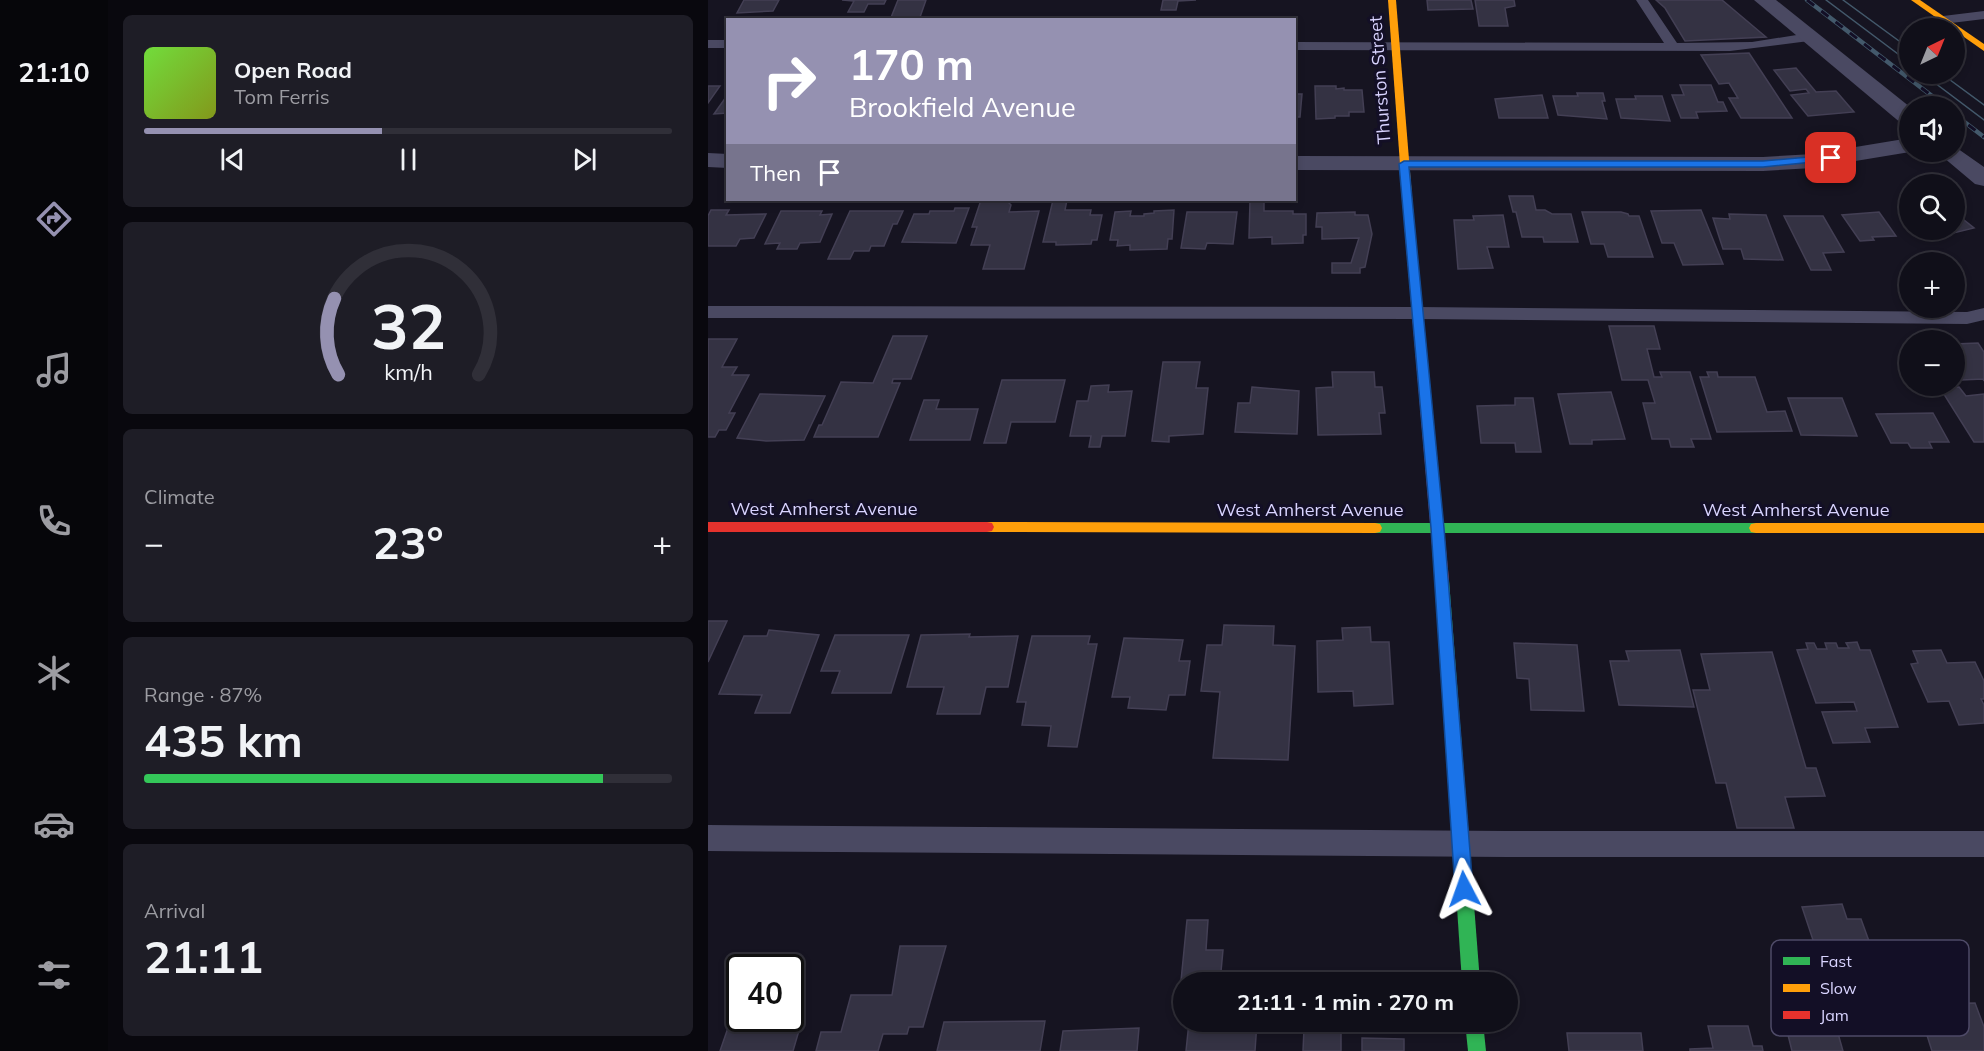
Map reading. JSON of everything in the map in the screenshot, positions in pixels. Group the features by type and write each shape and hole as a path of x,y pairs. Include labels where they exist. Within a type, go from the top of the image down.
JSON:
{"street":[{"name":"Thurston Street","path":"1392,0 1404,164 1438,528 1470,972"},
{"path":"1764,0 1899,110"},
{"path":"1915,0 1940,18"},
{"path":"1965,35 1984,48"},
{"path":"1296,163 1763,164 1813,161 1899,147"},
{"path":"708,160 726,160"},
{"path":"1962,162 1984,179"},
{"name":"West Amherst Avenue","path":"708,526 1984,528"},
{"path":"1475,1032 1477,1051"}],"lane":[{"path":"1642,0 1672,47"},
{"path":"1959,18 1984,15"},
{"path":"1296,46 1752,46 1809,37"},
{"path":"708,44 726,44"},
{"path":"708,312 1417,313 1966,318 1984,314"},
{"path":"708,838 1984,844"}],"building":[{"path":"744,0 779,0 773,11 737,13"},
{"path":"842,0 886,0 884,4 868,4 864,12 848,12 854,1"},
{"path":"898,0 926,0 920,18 891,18"},
{"path":"1163,0 1196,0 1178,1 1176,10 1161,10"},
{"path":"1427,0 1471,0 1473,9 1428,10"},
{"path":"1475,0 1514,0 1515,6 1505,8 1508,26 1479,26"},
{"path":"1656,0 1722,0 1766,37 1685,41 1665,8"},
{"path":"1749,53 1792,118 1741,118 1729,98 1738,98 1729,83 1719,84 1701,55"},
{"path":"1796,68 1816,92 1836,91 1854,112 1808,116 1791,95 1809,93 1806,89 1790,91 1774,70"},
{"path":"1680,85 1711,85 1718,102 1723,102 1727,111 1696,112 1698,118 1681,118 1672,95 1684,95"},
{"path":"708,86 720,86 708,103"},
{"path":"1315,86 1362,90 1364,112 1349,112 1349,116 1316,119"},
{"path":"1577,93 1603,93 1605,101 1602,101 1607,119 1558,115 1553,96 1578,96"},
{"path":"1296,94 1302,94 1300,117 1296,117"},
{"path":"1542,95 1548,118 1499,118 1495,99"},
{"path":"1635,96 1662,96 1670,121 1621,118 1616,99 1636,99"},
{"path":"726,97 726,113 714,114"},
{"path":"1509,196 1533,196 1536,210 1545,210 1552,214 1571,214 1578,242 1544,242 1543,237 1522,237 1516,212 1513,212"},
{"path":"981,201 1007,201 1011,205 1009,212 1039,211 1024,269 983,269 990,245 971,245 977,227 972,227"},
{"path":"1053,201 1067,201 1065,210 1091,210 1090,215 1102,215 1097,240 1092,240 1091,244 1056,245 1056,242 1043,242"},
{"path":"1250,201 1264,201 1264,211 1293,211 1293,214 1306,214 1306,235 1303,235 1303,243 1272,244 1272,237 1249,238"},
{"path":"955,208 969,208 956,243 902,242 914,214 954,211"},
{"path":"711,210 729,210 726,215 766,214 754,238 740,239 736,246 708,246 708,216"},
{"path":"1174,210 1172,239 1168,239 1167,249 1130,250 1130,245 1117,246 1118,240 1110,240 1115,212 1131,211 1130,216 1144,216 1154,211"},
{"path":"1701,210 1723,264 1683,265 1674,243 1662,243 1651,211"},
{"path":"781,211 822,211 820,215 832,214 820,242 800,243 797,249 777,249 780,243 765,244"},
{"path":"850,211 903,211 897,224 893,224 884,246 871,246 869,251 854,251 850,259 828,259"},
{"path":"1187,212 1237,212 1233,244 1207,243 1205,249 1181,248"},
{"path":"1355,212 1355,215 1368,215 1372,234 1365,267 1360,268 1360,273 1332,273 1332,263 1351,263 1359,238 1322,239 1322,227 1316,227 1317,213"},
{"path":"1582,212 1621,212 1629,216 1639,216 1653,257 1608,257 1604,244 1591,244"},
{"path":"1879,212 1896,236 1872,237 1874,240 1860,241 1842,215"},
{"path":"1729,214 1766,215 1783,260 1744,259 1741,249 1723,249 1713,218 1730,219"},
{"path":"1503,215 1509,247 1487,247 1493,268 1458,269 1454,220 1474,220 1473,216"},
{"path":"1784,216 1823,216 1844,252 1823,253 1831,270 1811,270"},
{"path":"1965,221 1974,228 1965,230"},
{"path":"1609,326 1654,326 1660,349 1647,349 1654,377 1662,377 1660,372 1690,372 1711,439 1691,439 1694,447 1671,447 1669,439 1652,439 1643,403 1655,403 1648,380 1622,380"},
{"path":"893,336 927,336 911,379 893,379 892,383 900,383 878,437 814,437 819,425 822,425 841,382 873,383"},
{"path":"708,339 737,339 722,367 737,367 732,375 749,375 729,413 735,413 726,430 719,430 715,437 708,437"},
{"path":"1978,343 1984,352 1984,381 1983,379 1965,380 1965,344"},
{"path":"1163,362 1200,362 1196,388 1208,388 1203,434 1169,436 1169,442 1152,441"},
{"path":"1332,372 1374,372 1375,387 1382,387 1385,413 1379,413 1381,434 1318,435 1316,388 1333,387"},
{"path":"1707,372 1717,372 1718,377 1755,377 1767,412 1785,411 1792,431 1717,432 1700,377 1709,377"},
{"path":"1002,380 1065,380 1055,422 1011,422 1006,443 984,443"},
{"path":"1109,385 1108,392 1132,391 1125,436 1102,436 1100,447 1089,447 1091,436 1070,436 1077,401 1088,401 1091,386"},
{"path":"1252,387 1299,391 1297,434 1235,432 1238,403 1250,403"},
{"path":"1611,392 1625,439 1592,440 1592,444 1570,444 1558,394"},
{"path":"760,394 825,396 804,440 766,441 737,438"},
{"path":"1984,394 1984,442 1974,442 1945,396"},
{"path":"1515,398 1533,398 1541,452 1516,452 1515,443 1481,443 1477,406 1515,405"},
{"path":"1788,398 1842,398 1857,436 1801,435"},
{"path":"924,400 939,400 936,409 978,409 970,440 910,440"},
{"path":"1933,413 1949,442 1929,442 1932,448 1911,448 1908,443 1891,443 1876,414"},
{"path":"708,621 727,621 708,662"},
{"path":"1224,625 1274,626 1273,645 1295,646 1288,760 1213,758 1220,692 1201,691 1207,645 1222,645"},
{"path":"1370,627 1371,642 1389,642 1393,704 1354,706 1353,691 1318,692 1317,641 1343,640 1342,628"},
{"path":"769,630 819,635 790,713 755,713 762,695 719,694 744,636 767,636"},
{"path":"970,634 969,637 1018,636 1008,687 986,687 980,714 937,714 944,687 907,687 921,635"},
{"path":"835,635 909,635 891,693 832,693 840,671 821,671"},
{"path":"1032,636 1090,636 1088,644 1097,644 1077,747 1048,746 1051,726 1022,725 1026,702 1017,702"},
{"path":"1124,638 1183,640 1179,661 1190,661 1185,695 1169,695 1166,710 1128,708 1130,697 1112,697"},
{"path":"1857,642 1860,650 1870,650 1898,727 1865,728 1870,742 1833,743 1822,712 1857,711 1854,702 1816,703 1797,650 1808,649 1806,643 1814,643 1817,649 1827,649 1825,643 1836,643 1838,648 1849,648 1846,643"},
{"path":"1514,643 1577,645 1584,711 1531,710 1529,679 1517,678"},
{"path":"1680,650 1694,707 1619,705 1610,661 1629,661 1626,651"},
{"path":"1941,650 1947,663 1975,662 1984,681 1984,699 1981,699 1984,705 1984,723 1959,725 1949,701 1928,702 1911,664 1918,663 1913,651"},
{"path":"1772,652 1806,768 1816,768 1825,796 1785,797 1794,828 1737,828 1726,783 1716,783 1693,690 1710,690 1701,654"},
{"path":"1842,904 1847,919 1861,919 1869,940 1813,940 1802,907"},
{"path":"1187,920 1208,920 1206,950 1223,950 1221,972 1182,972"},
{"path":"900,946 946,946 923,1027 909,1027 907,1034 883,1034 878,1051 816,1051 821,1032 841,1032 851,995 892,995"},
{"path":"1969,1003 1975,1003 1984,1027 1984,1051 1932,1051 1927,1036 1969,1036"},
{"path":"1045,1021 1040,1051 937,1051 944,1022"},
{"path":"1708,1026 1748,1026 1753,1046 1762,1046 1763,1051 1690,1051 1690,1049 1713,1048"},
{"path":"1139,1028 1137,1051 1060,1051 1063,1031"},
{"path":"727,1032 799,1032 793,1051 720,1051"},
{"path":"1188,1032 1256,1032 1255,1051 1186,1051"},
{"path":"1304,1032 1341,1032 1341,1051 1303,1051"},
{"path":"1567,1033 1641,1033 1643,1051 1569,1051"},
{"path":"1788,1036 1839,1036 1843,1051 1792,1051"},
{"path":"1362,1038 1404,1039 1404,1051 1362,1051"}],"tram line":[{"path":"1826,0 1899,55"},
{"path":"1843,0 1899,41"},
{"path":"1936,84 1984,120"},
{"path":"1956,84 1984,105"}],"railway":[{"path":"1807,0 1932,96"},
{"path":"1965,122 1984,137"}],"traffic: fast":[{"path":"1375,528 1756,528"},
{"path":"1442,580 1470,972"},
{"path":"1475,1032 1477,1051"}],"traffic: slow":[{"path":"1392,0 1410,233"},
{"path":"1915,0 1984,48"},
{"path":"987,527 1375,528"},
{"path":"1756,528 1984,528"}],"traffic: jam":[{"path":"1410,233 1442,580"},
{"path":"708,527 987,527"}],"route":[{"path":"1464,889 1438,528 1433,494 1404,164 1763,164 1831,158"}]}
